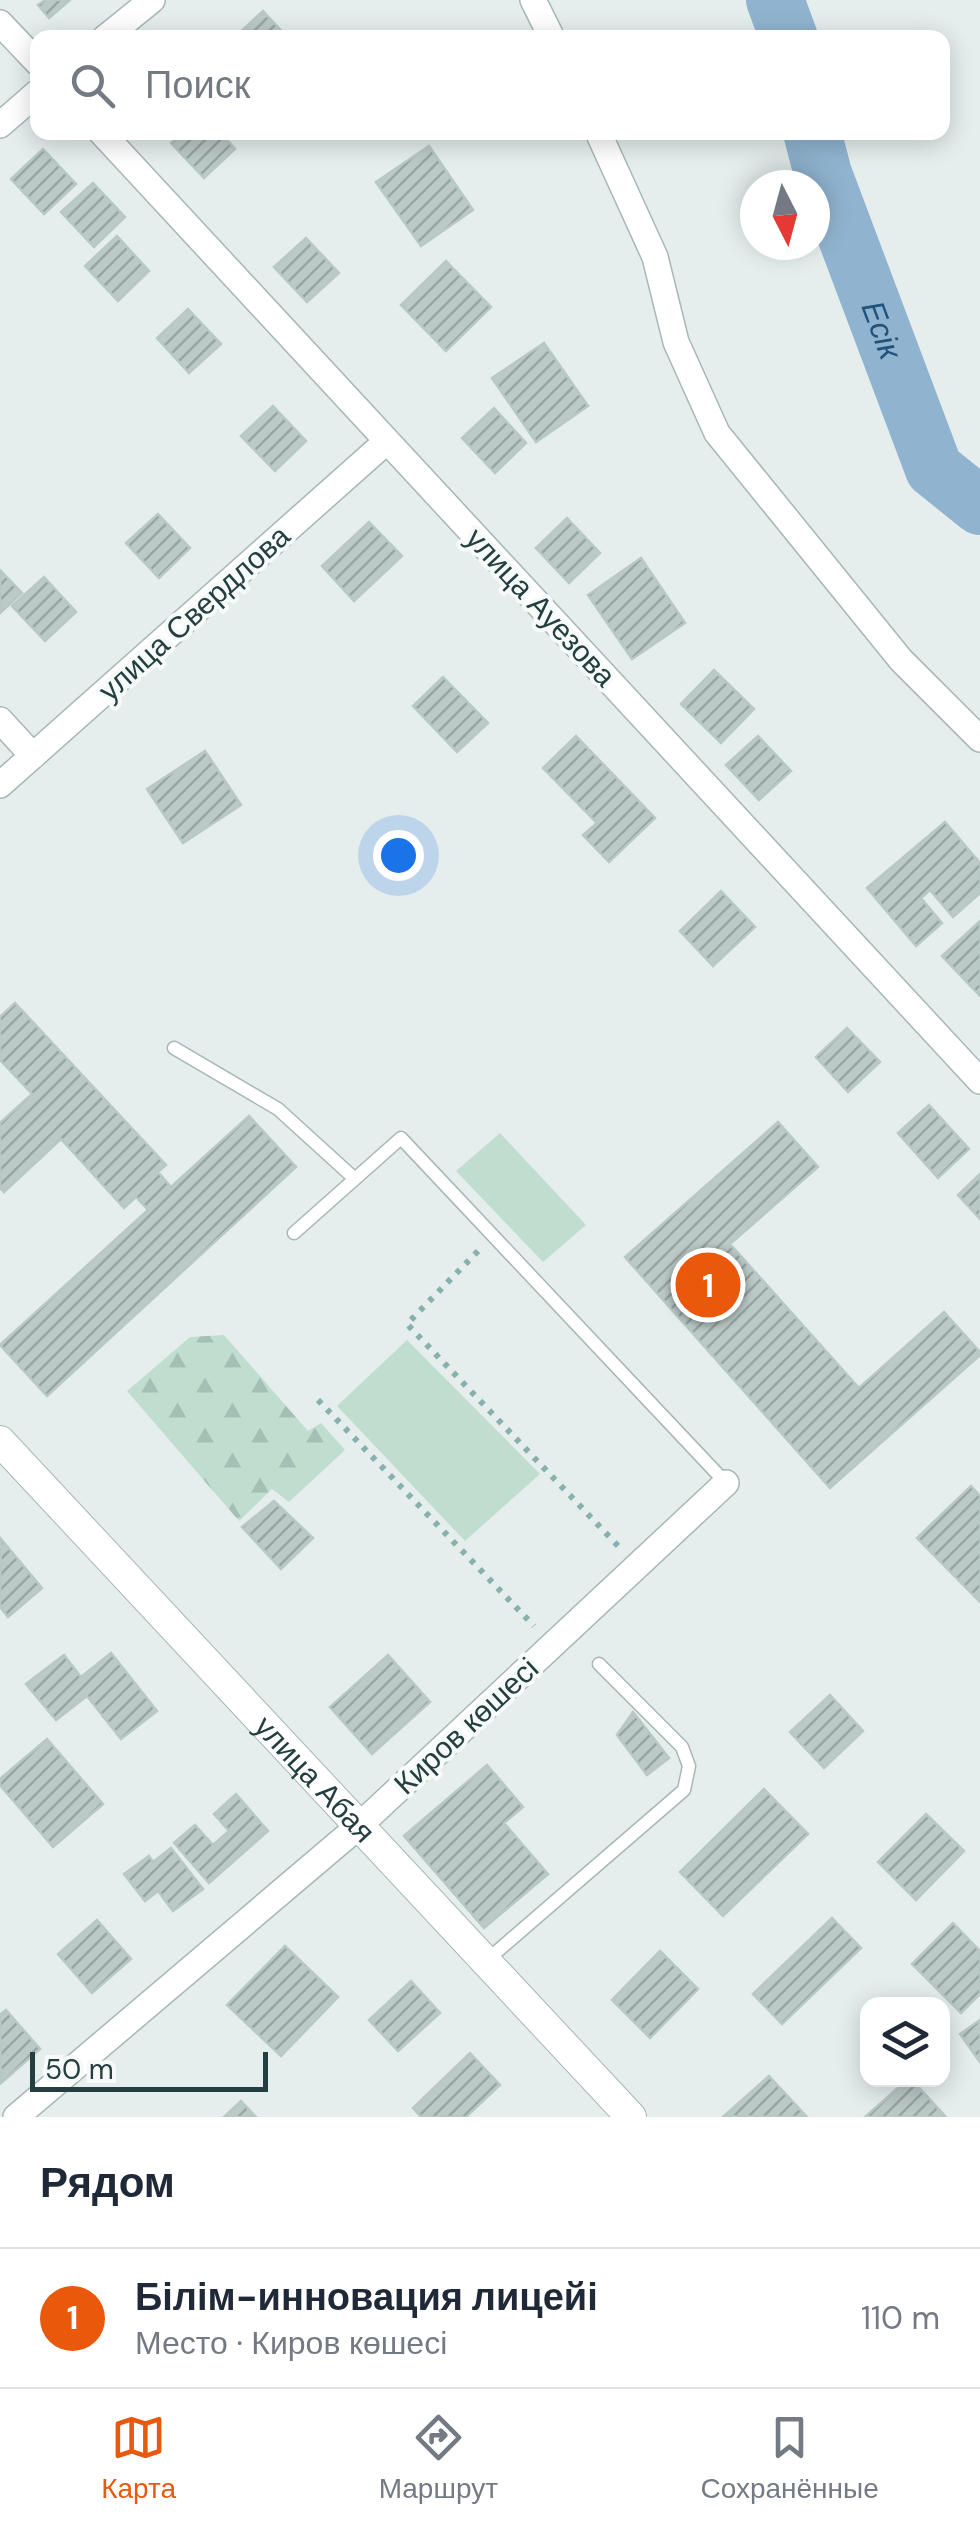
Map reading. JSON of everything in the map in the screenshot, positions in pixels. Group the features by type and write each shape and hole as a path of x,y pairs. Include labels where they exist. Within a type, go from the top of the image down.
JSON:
{"street":[{"path":"115,30 152,0"},
{"path":"534,0 548,30"},
{"path":"0,23 30,55"},
{"path":"0,125 30,99"},
{"name":"улица Ауезова","path":"109,140 980,1081"},
{"path":"602,140 656,257 676,342 716,433 901,660 980,739"},
{"name":"улица Свердлова","path":"0,785 387,441"},
{"path":"0,720 32,756"},
{"name":"улица Абая","path":"0,1441 631,2117"},
{"name":"Киров көшесі","path":"16,2117 360,1825 726,1483"}],"lane":[{"path":"174,1048 278,1109 355,1179"},
{"path":"294,1233 401,1138 726,1483"},
{"path":"486,1961 684,1790 689,1766 682,1747 599,1664"}],"path":[{"path":"493,1236 407,1324 637,1566"},
{"path":"318,1400 552,1645"}],"green space":[{"path":"500,1133 586,1225 543,1262 456,1171"},
{"path":"224,1335 308,1431 321,1423 345,1450 289,1502 272,1489 239,1521 127,1391 190,1337"},
{"path":"407,1340 540,1474 465,1541 337,1406"}],"building":[{"path":"45,0 70,0 49,18 38,5"},
{"path":"263,11 281,30 243,30"},
{"path":"227,140 235,149 204,178 171,143"},
{"path":"429,146 473,210 421,246 376,182"},
{"path":"43,149 76,184 44,214 11,179"},
{"path":"93,183 125,217 94,247 61,212"},
{"path":"117,236 149,271 118,301 85,266"},
{"path":"306,238 339,273 307,302 274,267"},
{"path":"446,261 491,307 446,351 401,305"},
{"path":"188,309 221,344 189,373 157,338"},
{"path":"544,343 588,406 536,442 492,378"},
{"path":"273,406 306,441 275,471 241,436"},
{"path":"494,408 526,443 495,473 462,438"},
{"path":"158,514 190,548 159,578 126,543"},
{"path":"567,518 600,553 569,583 536,548"},
{"path":"369,522 402,556 354,601 322,566"},
{"path":"641,558 685,623 632,659 588,595"},
{"path":"0,570 22,593 0,613"},
{"path":"44,577 76,612 45,641 12,606"},
{"path":"714,670 754,709 721,743 681,704"},
{"path":"443,677 488,723 457,752 413,706"},
{"path":"576,736 655,818 609,862 583,835 597,823 543,768"},
{"path":"758,736 791,771 759,800 726,765"},
{"path":"205,751 241,805 183,843 147,789"},
{"path":"945,822 980,863 980,893 953,917 930,890 921,898 942,923 916,946 867,888"},
{"path":"721,891 755,927 713,966 680,931"},
{"path":"980,921 980,996 942,956"},
{"path":"15,1003 166,1165 158,1172 171,1187 249,1116 296,1167 47,1396 0,1345 148,1210 136,1197 124,1208 61,1139 4,1192 0,1188 0,1123 32,1094 0,1060 0,1017"},
{"path":"847,1028 880,1062 848,1092 816,1057"},
{"path":"929,1105 969,1149 938,1178 898,1133"},
{"path":"778,1122 818,1167 730,1244 859,1388 944,1312 980,1352 830,1488 625,1257"},
{"path":"980,1174 980,1219 958,1195"},
{"path":"971,1486 980,1496 980,1602 917,1538"},
{"path":"274,1501 313,1538 281,1569 242,1527"},
{"path":"1,1539 42,1588 8,1617 0,1607"},
{"path":"111,1653 157,1711 121,1739 87,1696 56,1720 26,1684 64,1655 81,1677"},
{"path":"388,1655 430,1702 372,1754 330,1707"},
{"path":"830,1695 863,1731 824,1768 790,1732"},
{"path":"633,1712 669,1758 647,1775 617,1735"},
{"path":"47,1739 103,1804 53,1847 0,1785 0,1779"},
{"path":"487,1765 523,1807 504,1823 548,1874 484,1928 404,1836"},
{"path":"764,1789 808,1834 723,1916 680,1872"},
{"path":"236,1794 268,1831 209,1883 174,1843 195,1825 213,1845 229,1831 214,1814"},
{"path":"926,1814 964,1851 916,1900 878,1862"},
{"path":"171,1848 203,1889 173,1911 158,1891 145,1901 124,1874 149,1856 153,1862"},
{"path":"832,1918 861,1948 782,2024 753,1994"},
{"path":"97,1920 131,1959 92,1993 58,1954"},
{"path":"953,1923 980,1951 980,1994 961,2013 950,1997 945,1997 912,1964"},
{"path":"285,1946 338,1997 281,2056 227,2005"},
{"path":"660,1951 698,1989 650,2038 612,2000"},
{"path":"411,1981 440,2013 398,2051 369,2020"},
{"path":"6,2010 40,2049 1,2083 0,2015"},
{"path":"980,2020 980,2062 960,2034"},
{"path":"470,2053 500,2085 466,2117 421,2117 413,2108"},
{"path":"769,2076 807,2117 724,2116"},
{"path":"899,2087 918,2087 946,2117 865,2117"},
{"path":"241,2101 256,2117 224,2117"}],"waterway":[{"name":"Есік","path":"775,0 786,30"},
{"name":"Есік","path":"814,140 823,174 934,469 980,506"}],"place":[{"name":"Білім-инновация лицейі","path":"708,1285"}]}
